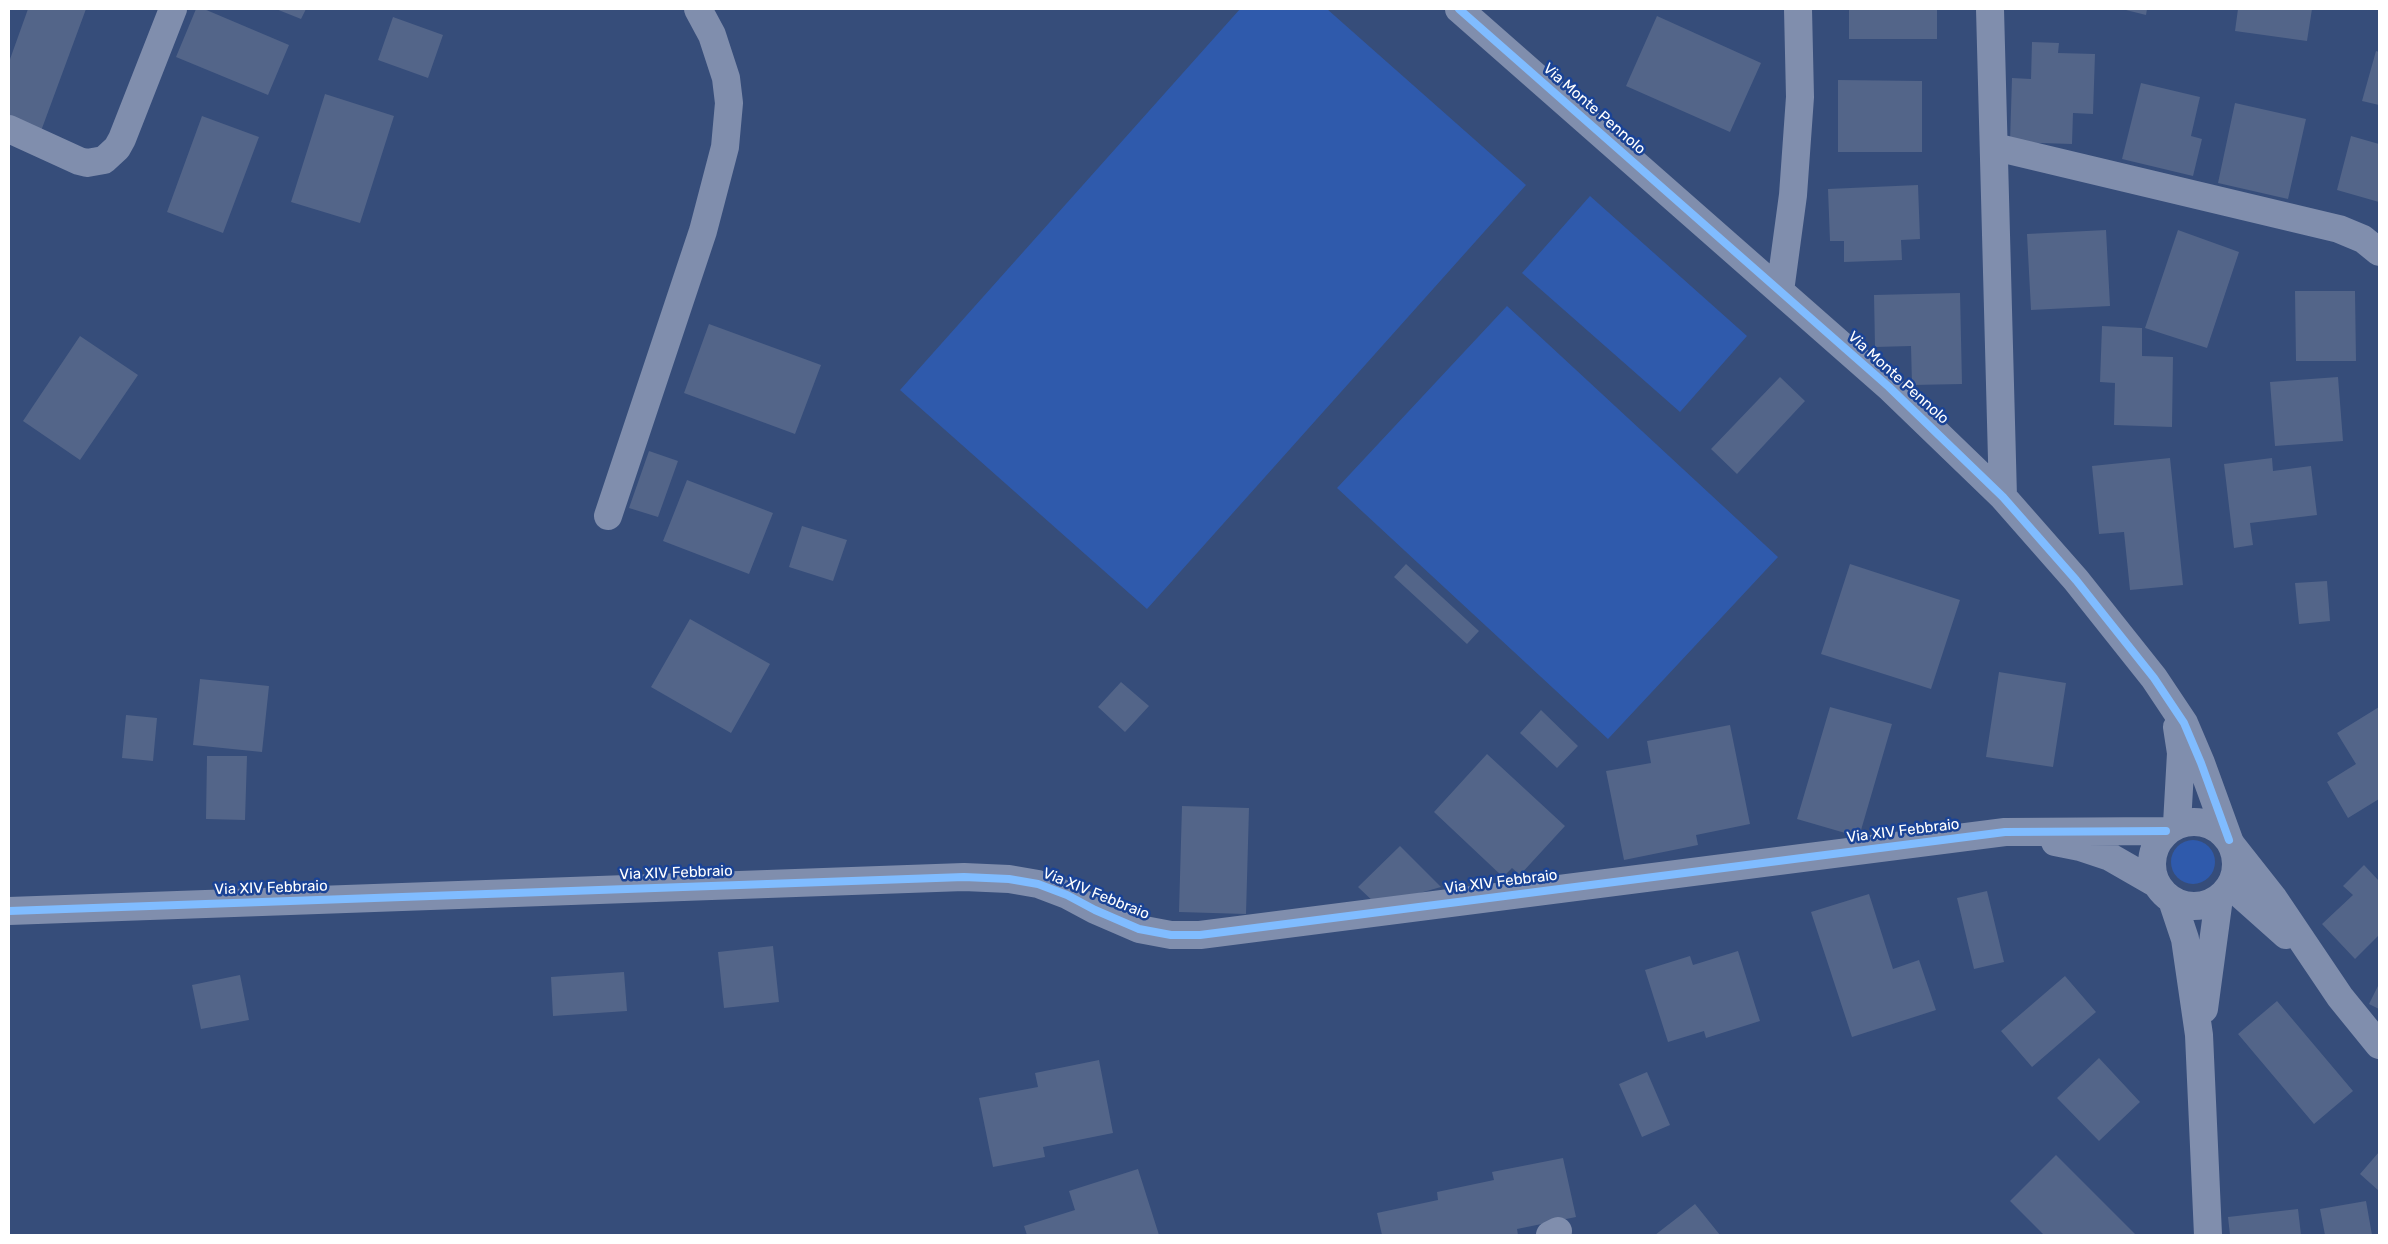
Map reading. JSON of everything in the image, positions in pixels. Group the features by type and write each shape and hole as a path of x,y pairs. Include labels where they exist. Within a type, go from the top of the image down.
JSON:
{"street":[{"path":"9,130 79,161 87,163 104,160 117,148 122,139 173,9"},
{"path":"608,516 703,232 724,147 728,116 728,90 715,42 698,9"},
{"name":"Via Monte Pennolo","path":"1459,9 1896,394 2003,497 2076,580 2154,678 2184,723 2231,843 2274,899 2344,1003 2379,1045"},
{"path":"1780,290 1793,195 1800,106 1798,9"},
{"path":"1990,9 2003,497"},
{"path":"1994,146 2339,229 2363,238 2379,252"},
{"name":"Via Monte Pennolo","path":"2154,678 2170,709 2181,753 2172,828"},
{"path":"2199,1035 2225,892 2236,873 2237,860 2231,843 2216,827 2204,822 2190,821 2172,828 2158,841 2151,862 2185,939 2199,1035 2208,1235"},
{"name":"Via XIV Febbraio","path":"9,911 964,877 1009,879 1038,884 1067,895 1095,910 1139,929 1171,935 1200,935 2005,832 2172,828"},
{"name":"Via XIV Febbraio","path":"2005,832 2094,851 2110,857 2164,892"},
{"path":"2164,892 2184,905 2196,906 2208,904 2225,892"},
{"name":"Via Monte Pennolo","path":"2225,892 2315,961"}],"shaded area":[{"path":"1240,9 1327,9 1526,185 1147,609 900,390"},
{"path":"1590,196 1747,336 1680,412 1522,273"},
{"path":"1507,306 1778,557 1608,739 1337,488"},
{"path":"2197,840 2209,846 2214,853 2214,871 2209,878 2202,883 2189,884 2181,881 2174,874 2171,858 2174,850 2181,843"}],"building":[{"path":"28,9 86,9 41,131 9,119 9,62"},
{"path":"196,9 204,9 289,45 268,95 176,57"},
{"path":"276,9 306,9 301,19"},
{"path":"1849,9 1937,9 1937,39 1849,39"},
{"path":"2122,9 2147,9 2146,15"},
{"path":"2238,9 2312,9 2307,41 2235,31"},
{"path":"1657,16 1761,63 1730,132 1626,86"},
{"path":"393,17 443,35 428,78 378,60"},
{"path":"2032,42 2059,43 2058,53 2095,54 2093,114 2073,113 2072,144 2010,142 2012,78 2031,79"},
{"path":"2376,51 2379,52 2379,105 2362,101"},
{"path":"1838,80 1922,81 1922,152 1838,152"},
{"path":"2141,83 2200,97 2191,136 2202,139 2193,176 2122,159"},
{"path":"325,94 394,116 360,223 291,202"},
{"path":"2235,103 2306,119 2288,199 2218,183"},
{"path":"202,116 259,137 223,233 167,212"},
{"path":"2351,136 2379,144 2379,202 2337,190"},
{"path":"1918,185 1920,239 1901,240 1902,260 1844,262 1844,241 1830,241 1828,189"},
{"path":"2106,230 2110,306 2031,310 2027,234"},
{"path":"2178,230 2239,252 2207,348 2145,328"},
{"path":"2295,291 2355,291 2356,361 2296,361"},
{"path":"1960,293 1962,384 1912,385 1911,346 1875,347 1874,295"},
{"path":"709,324 821,365 795,434 684,393"},
{"path":"2102,326 2142,328 2142,356 2173,357 2172,427 2114,425 2115,383 2100,382"},
{"path":"80,336 138,375 80,460 23,421"},
{"path":"1780,377 1805,401 1737,474 1711,449"},
{"path":"2338,377 2343,441 2275,446 2270,382"},
{"path":"649,451 678,461 658,517 629,508"},
{"path":"2170,458 2183,585 2130,590 2124,532 2099,534 2092,466"},
{"path":"2272,458 2273,471 2311,466 2317,515 2250,523 2253,545 2234,548 2224,464"},
{"path":"687,480 773,513 749,574 663,541"},
{"path":"802,526 847,540 833,581 789,567"},
{"path":"1406,564 1479,631 1467,644 1394,577"},
{"path":"1850,564 1960,600 1931,689 1821,654"},
{"path":"2327,581 2330,621 2299,624 2295,583"},
{"path":"690,619 770,664 731,733 651,687"},
{"path":"1999,672 2066,683 2053,767 1986,757"},
{"path":"200,679 269,686 262,752 193,745"},
{"path":"1121,682 1149,706 1125,732 1098,707"},
{"path":"1830,707 1892,724 1859,837 1797,819"},
{"path":"2379,707 2379,799 2348,818 2327,782 2356,764 2337,733"},
{"path":"1541,710 1578,746 1557,768 1520,733"},
{"path":"126,715 157,718 153,761 122,758"},
{"path":"1730,725 1750,824 1696,835 1698,845 1624,860 1606,771 1651,763 1647,741"},
{"path":"1487,754 1565,826 1520,875 1512,868 1503,877 1434,812"},
{"path":"207,756 247,756 245,820 206,819"},
{"path":"1182,806 1249,808 1246,914 1179,912"},
{"path":"1400,846 1441,887 1377,905 1358,887"},
{"path":"2364,865 2379,881 2379,935 2355,959 2322,924 2353,895 2343,886"},
{"path":"1987,891 2004,962 1974,969 1957,898"},
{"path":"1869,894 1893,969 1919,960 1936,1010 1852,1037 1811,912"},
{"path":"773,946 779,1002 724,1008 718,952"},
{"path":"1738,951 1760,1021 1706,1038 1704,1031 1668,1042 1645,970 1690,956 1693,965"},
{"path":"624,972 627,1011 553,1016 551,977"},
{"path":"240,975 249,1020 201,1029 192,985"},
{"path":"2065,976 2096,1012 2032,1067 2001,1031"},
{"path":"2379,984 2379,1009 2369,1004"},
{"path":"2277,1001 2353,1091 2314,1124 2238,1034"},
{"path":"2099,1058 2140,1102 2099,1141 2057,1098"},
{"path":"1099,1060 1113,1133 1043,1147 1045,1157 993,1167 979,1098 1038,1087 1035,1073"},
{"path":"1647,1072 1670,1125 1642,1137 1619,1084"},
{"path":"2379,1152 2379,1191 2360,1174"},
{"path":"2056,1155 2136,1235 2044,1235 2010,1201"},
{"path":"1563,1158 1576,1217 1517,1229 1518,1235 1382,1235 1377,1213 1438,1200 1437,1192 1494,1180 1492,1172"},
{"path":"1138,1169 1159,1235 1027,1235 1024,1226 1075,1210 1069,1191"},
{"path":"2366,1201 2372,1235 2325,1235 2320,1209"},
{"path":"1695,1204 1720,1235 1655,1235"},
{"path":"2298,1209 2301,1235 2230,1235 2228,1217"}],"cycle path":[{"path":"1459,9 1889,387 2003,497 2076,580 2154,678 2184,723 2201,763 2229,840"},
{"path":"9,911 964,877 1009,879 1038,884 1067,895 1095,910 1139,929 1171,935 1200,935 2005,832 2166,831"}]}
